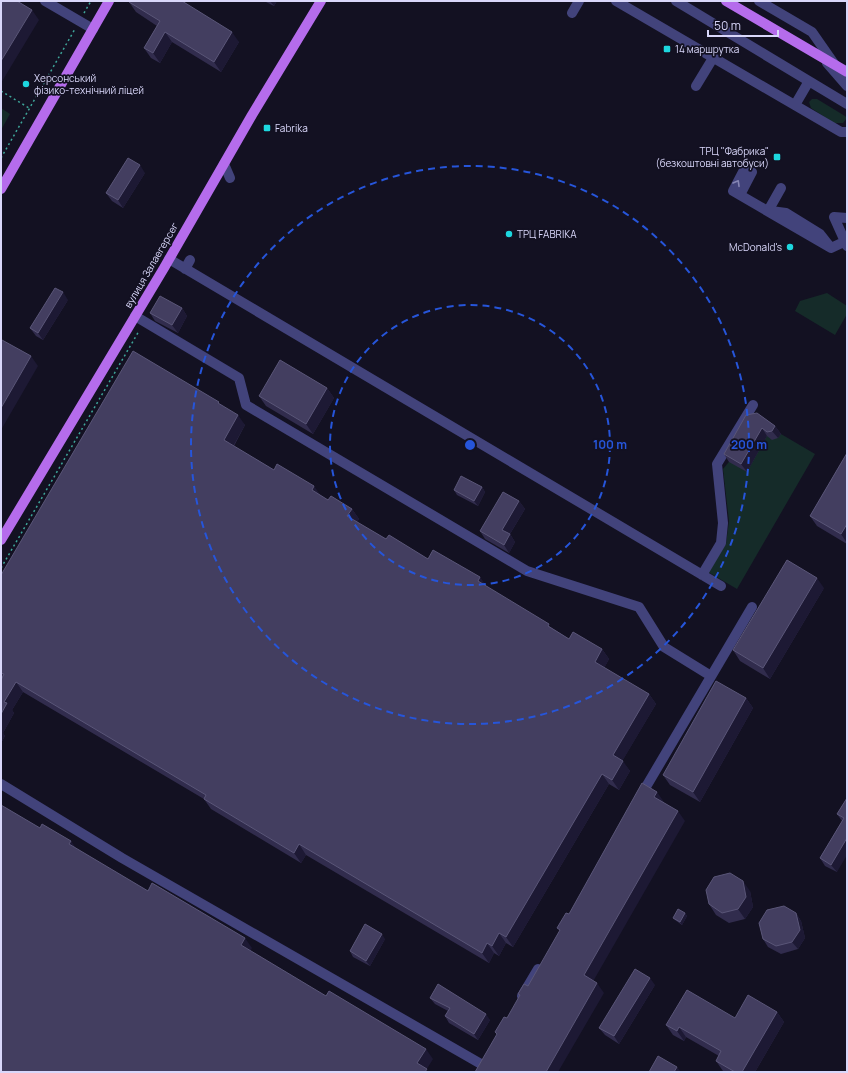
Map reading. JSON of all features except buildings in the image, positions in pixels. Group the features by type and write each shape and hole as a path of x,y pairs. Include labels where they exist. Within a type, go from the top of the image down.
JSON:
{"main road":[{"path":"1,189 109,1"},
{"name":"вулиця Залаегерсег","path":"1,540 321,1"},
{"path":"731,2 847,72"}],"street":[{"path":"45,1 93,30"},
{"path":"572,13 579,1"},
{"path":"616,1 842,132 847,132"},
{"path":"676,1 847,104"},
{"path":"759,1 812,32 835,65"},
{"path":"696,86 713,58"},
{"path":"823,58 847,86"},
{"path":"795,105 809,81"},
{"path":"224,164 230,178"},
{"path":"749,170 740,195 768,211 786,212 820,234 831,248 847,240 834,217 847,218"},
{"path":"768,211 781,188"},
{"path":"169,259 721,586"},
{"path":"185,269 190,260"},
{"path":"135,316 240,378 246,405 527,572 639,607 664,647 711,676"},
{"path":"702,575 721,543 723,523 717,464 752,405"},
{"path":"634,806 752,607"},
{"path":"1,784 122,858 481,1065"},
{"path":"518,1003 542,962"}],"path":[{"path":"1,158 91,1"},
{"path":"1,91 29,108"},
{"path":"1,568 139,330"}],"green space":[{"path":"812,99 817,99 847,118 843,123 834,123 811,108 809,102"},
{"path":"1,108 10,114 1,130"},
{"path":"827,293 847,306 847,314 835,335 795,311 800,301"},
{"path":"763,421 781,434 815,454 737,589 708,572 726,544 729,521 723,469"}],"place":[{"name":"14 маршрутка","path":"667,49"},
{"name":"Херсонський фізико-технічний ліцей","path":"26,84"},
{"name":"Fabrika","path":"267,128"},
{"name":"ТРЦ \"Фабрика\" (безкоштовні автобуси)","path":"777,157"},
{"name":"ТРЦ FABRIKA","path":"509,234"},
{"name":"McDonald's","path":"790,247"}]}
